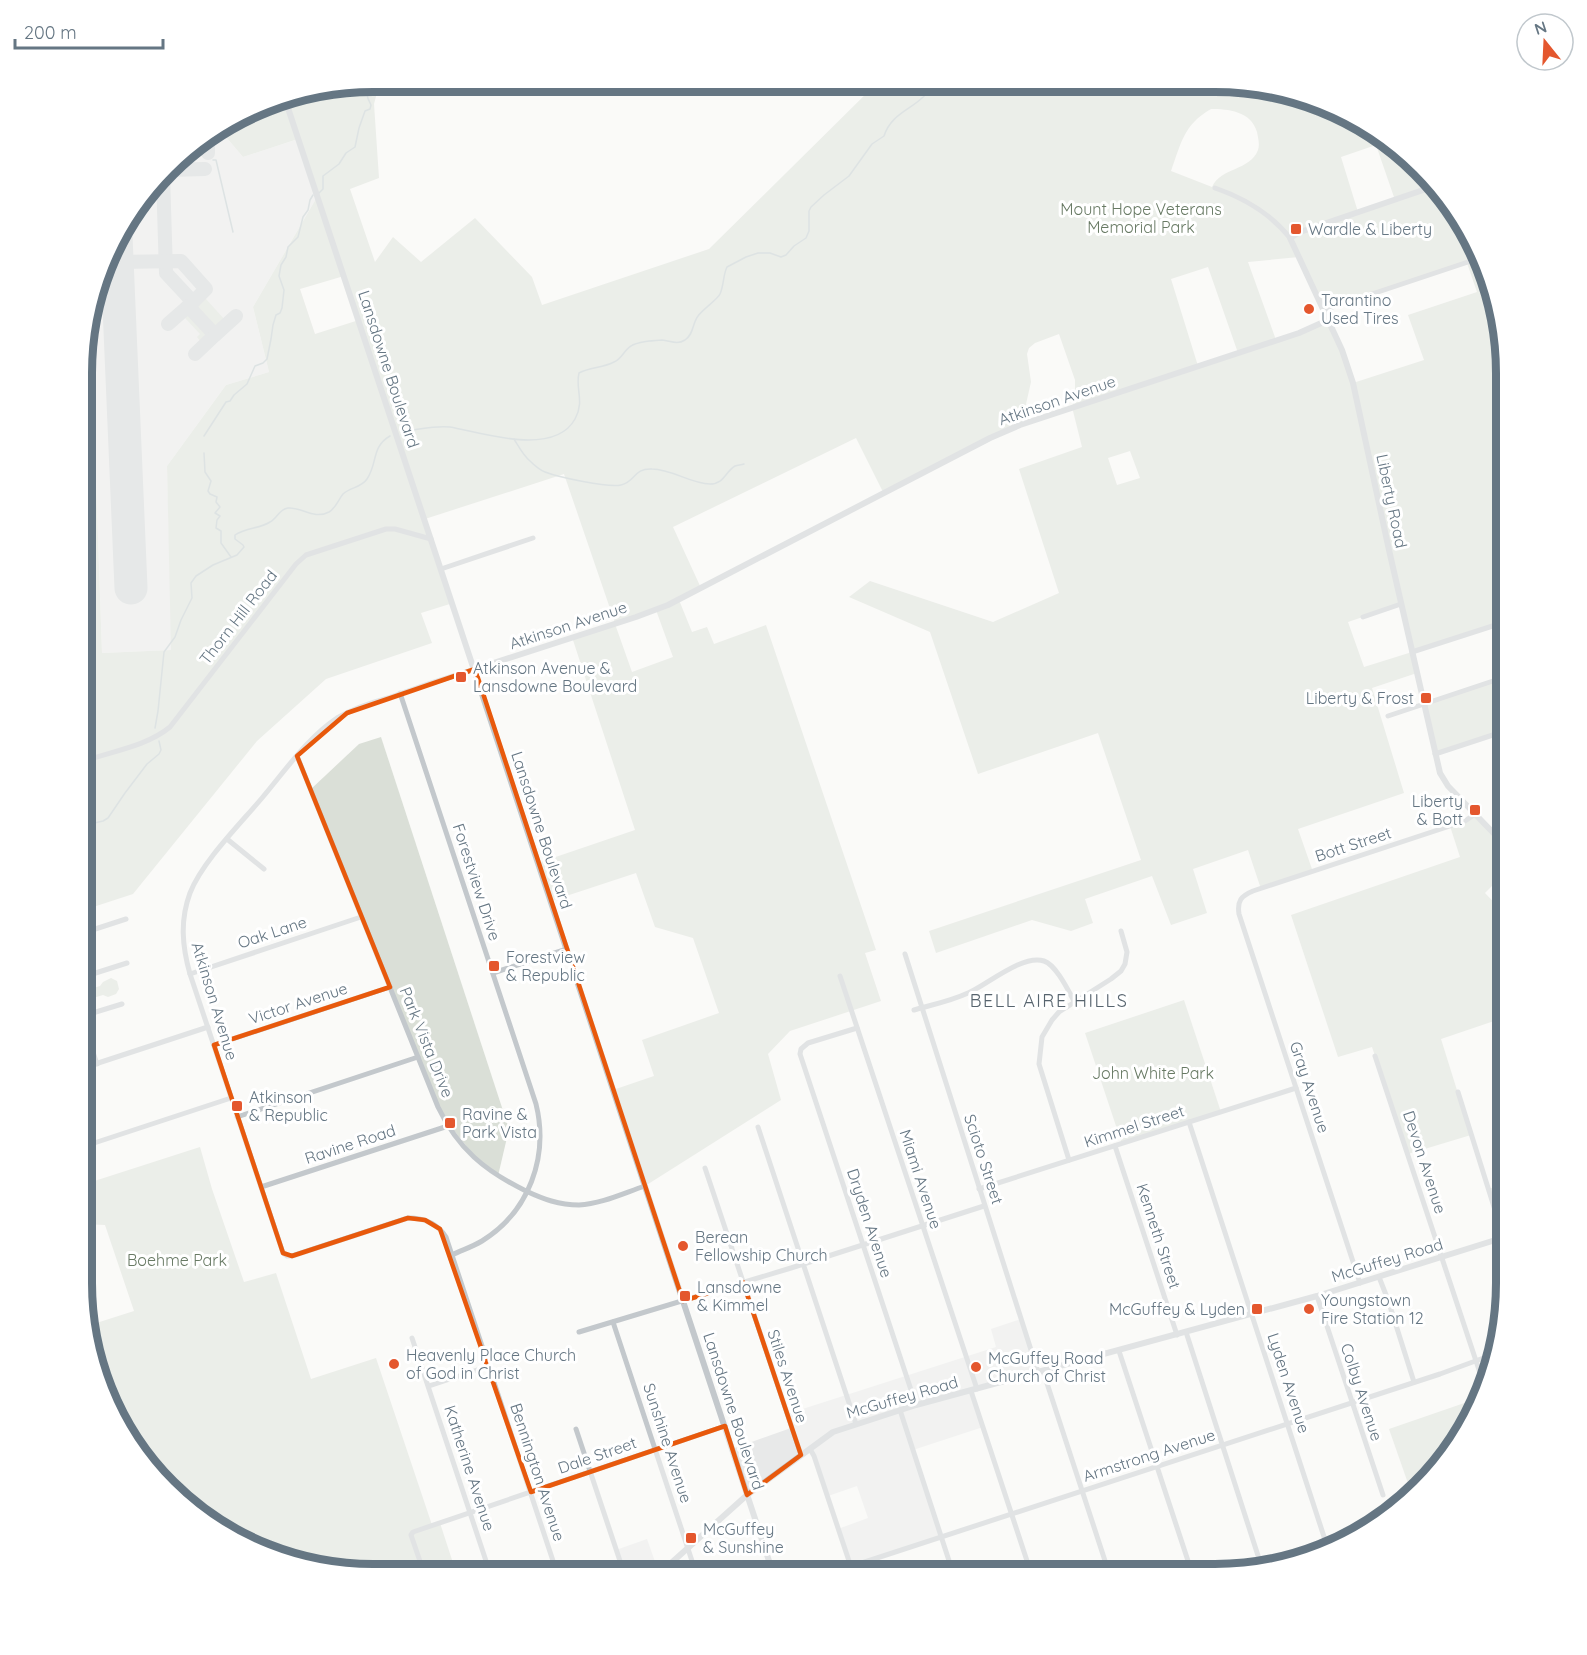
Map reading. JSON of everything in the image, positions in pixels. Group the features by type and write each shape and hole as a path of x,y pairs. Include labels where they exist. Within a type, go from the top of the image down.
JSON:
{"street":[{"name":"Lansdowne Boulevard","path":"287,105 770,1564"},
{"name":"Liberty Road","path":"1215,188 1252,204 1290,238 1342,350 1353,383 1440,773 1446,783 1496,836"},
{"path":"1290,238 1300,232 1427,189"},
{"path":"1324,310 1472,261"},
{"name":"Atkinson Avenue","path":"285,1256 190,974 183,940 184,917 186,905 199,875 317,734 337,718 356,708 668,605 990,438 1020,425 1299,333 1328,320"},
{"name":"Thorn Hill Road","path":"92,758 147,740 170,727 296,564 306,555 386,529 395,529 431,539"},
{"path":"441,569 533,538"},
{"path":"1364,616 1401,604"},
{"path":"1412,652 1496,625"},
{"path":"1388,716 1496,680"},
{"name":"Forestview Drive","path":"400,693 493,973 539,1116 541,1131 538,1161 533,1179 517,1208 498,1230 475,1245 452,1255"},
{"path":"1435,754 1496,734"},
{"name":"Park Vista Drive","path":"297,756 438,1107 462,1146 498,1176 552,1202 580,1205 591,1203 645,1185"},
{"name":"Bott Street","path":"1240,899 1253,891 1465,821 1474,814"},
{"path":"227,839 264,869"},
{"name":"Gray Avenue","path":"1240,899 1239,914 1360,1283"},
{"name":"Oak Lane","path":"190,974 362,917"},
{"path":"92,930 126,919"},
{"path":"1070,1160 1039,1064 1039,1053 1044,1032 1059,1012 1112,979 1124,967 1127,952 1121,932"},
{"path":"493,973 567,949"},
{"name":"Scioto Street","path":"905,954 984,1206 1106,1564"},
{"path":"914,1010 967,993 1012,967 1037,960 1052,966 1074,1001"},
{"path":"92,974 127,963"},
{"name":"Miami Avenue","path":"840,976 922,1225 1028,1564"},
{"name":"Victor Avenue","path":"214,1045 390,987"},
{"path":"92,1013 122,1004"},
{"path":"92,1065 208,1027"},
{"name":"Dryden Avenue","path":"857,1028 811,1041 801,1049 800,1054 916,1405"},
{"path":"92,1049 97,1064"},
{"name":"Devon Avenue","path":"1375,1056 1480,1374"},
{"path":"237,1117 418,1057"},
{"name":"Kimmel Street","path":"979,1189 1296,1089"},
{"path":"1458,1092 1496,1211"},
{"path":"92,1144 231,1098"},
{"name":"Lyden Avenue","path":"1189,1122 1325,1541"},
{"name":"Ravine Road","path":"261,1188 448,1126"},
{"path":"758,1127 856,1424"},
{"name":"Kenneth Street","path":"1115,1146 1177,1335"},
{"name":"Stiles Avenue","path":"705,1168 801,1455"},
{"path":"579,1332 984,1206"},
{"name":"Bennington Avenue","path":"285,1256 292,1256 402,1220 416,1218 427,1221 440,1229 446,1237 554,1564"},
{"name":"McGuffey Road","path":"670,1564 747,1495 833,1432 916,1405 1252,1315 1496,1242"},
{"path":"1379,1276 1414,1382"},
{"name":"Colby Avenue","path":"1317,1296 1383,1495"},
{"name":"Sunshine Avenue","path":"614,1322 617,1337 693,1564"},
{"path":"1186,1332 1259,1560"},
{"name":"Katherine Avenue","path":"412,1338 487,1564"},
{"path":"1119,1351 1189,1564"},
{"name":"Armstrong Avenue","path":"868,1564 941,1537 1485,1358"},
{"path":"429,1386 489,1366"},
{"path":"900,1410 950,1564"},
{"name":"Dale Street","path":"421,1564 411,1535 413,1532 724,1426"},
{"path":"576,1429 621,1564"},
{"path":"810,1449 850,1564"}],"highlighted area":[{"path":"475,669 683,1301 743,1282 801,1455 747,1495 725,1426 531,1492 440,1229 425,1220 408,1218 292,1256 283,1253 214,1045 390,987 297,756 347,713"}],"shaded area":[{"path":"224,134 243,157 298,139 317,197 253,307 269,372 226,385 167,466 172,650 102,653 92,354 97,318 106,282 120,248 139,216 161,187 201,150"},
{"path":"1021,1319 1038,1372 971,1391 983,1427 913,1450 941,1537 860,1564 850,1564 838,1529 868,1518 857,1486 828,1496 810,1449 747,1495 732,1449 791,1428 787,1414 996,1347 991,1329"},
{"path":"647,1539 656,1564 621,1564 616,1550"}],"green space":[{"name":"Mount Hope Veterans Memorial Park","path":"354,92 377,92 374,104 379,178 350,189 375,262 393,237 421,262 475,218 532,277 542,305 709,249 868,92 1233,92 1269,97 1305,106 1339,120 1371,139 1400,161 1426,187 1458,232 1481,282 1493,336 1496,372 1496,636 1493,626 1412,652 1417,673 1372,688 1404,793 1298,829 1313,872 1261,889 1248,850 1193,869 1207,913 1171,925 1152,876 1085,899 1093,923 1071,931 1032,920 936,953 929,931 1141,860 1098,733 978,774 930,632 849,597 870,581 993,622 1059,593 1019,469 1082,447 1072,407 1075,397 1075,380 1059,334 1035,343 1029,348 1027,354 1031,382 1026,404 1030,421 884,494 856,438 673,527 701,588 679,600 692,632 707,627 714,644 766,625 876,950 865,953 881,1001 790,1031 768,1054 781,1100 645,1186 613,1090 654,1076 642,1040 719,1013 693,938 655,927 636,873 551,901 538,863 635,830 572,637 615,623 564,474 425,519 453,603 421,613 432,643 326,679 257,741 133,894 92,907 92,365 102,653 171,650 167,466 226,385 269,372 253,307 317,197 298,139 243,157 224,134 248,120 282,106 318,97","holes":["1211,109 1244,115 1254,125 1259,146 1249,162 1222,176 1212,187 1171,171 1184,136 1202,115","1376,145 1395,200 1358,212 1341,157","1299,257 1324,310 1467,263 1477,292 1408,315 1424,360 1353,383 1328,320 1276,340 1248,262","1208,267 1238,353 1198,366 1171,279","344,276 359,320 315,334 300,289","1130,451 1140,478 1117,485 1108,458","1401,604 1412,652 1364,667 1348,622","656,610 673,657 632,672 615,624"]},
{"path":"204,299 226,322 218,329 195,306"},
{"path":"189,314 208,335 201,342 197,337 200,334 185,318"},
{"path":"1496,680 1496,734 1435,754 1424,704"},
{"path":"381,737 509,1129 498,1176 479,1162 444,1118 310,790 359,744"},
{"path":"1475,814 1496,836 1496,882 1485,893 1496,905 1496,1020 1441,1039 1471,1135 1408,1154 1372,1047 1338,1057 1291,915 1460,857 1450,826"},
{"path":"111,978 117,981 119,989 116,994 92,998 92,988 100,986"},
{"name":"John White Park","path":"1184,1000 1221,1112 1122,1144 1085,1033"},
{"name":"Boehme Park","path":"200,1147 244,1282 276,1273 311,1379 376,1358 432,1525 440,1523 453,1564 354,1563 318,1558 282,1549 248,1535 216,1516 187,1494 161,1468 139,1439 120,1407 101,1355 95,1324 134,1311 105,1225 92,1224 92,1182"},
{"path":"1496,1187 1496,1214 1488,1189"},
{"path":"1469,1401 1448,1439 1426,1468 1409,1485 1389,1429"}],"waterway":[{"path":"319,193 323,189 323,176 339,164 346,153 355,147 365,111 370,109 371,105 367,92"},
{"path":"404,431 450,427 517,440 535,440 551,437 565,430 578,413 579,373 617,361 637,343 685,340 690,335 698,316 720,294 727,267 758,253 770,253 781,257 806,238 809,231 811,207 849,176 872,144 884,136 895,118 917,103 927,92"},
{"path":"213,160 216,160 233,232"},
{"path":"204,436 226,402 230,401 247,384 255,366 267,359 273,325 276,315 282,308 284,290 279,276 281,265 288,247 298,237 303,217 313,195"},
{"path":"155,728 164,652 175,637 192,598 191,583 196,576 213,565 237,555 244,547 235,539 235,535 272,521 285,509 293,508 318,515 329,512 343,494 367,479 377,450 390,436"},
{"path":"514,439 528,459 543,471 605,485 621,485 646,469 667,471 696,482 710,484 721,480 735,466 744,464"},
{"path":"204,453 205,472 211,481 208,491 217,497 216,502 220,507 215,513 220,516 216,528 221,531 221,543 231,557"},
{"path":"92,824 108,818 147,764 159,754 161,750 159,741"}],"taxiway":[{"path":"208,145 208,153"},
{"path":"178,170 205,169"},
{"path":"163,185 166,273 193,302 168,324"},
{"path":"117,262 181,261 206,289 193,302"},
{"path":"188,306 215,335 195,354"},
{"path":"215,335 236,316"}],"runway":[{"path":"117,256 131,588"}],"place":[{"name":"Wardle & Liberty","path":"1296,229"},
{"name":"Tarantino Used Tires","path":"1309,309"},
{"name":"Atkinson Avenue & Lansdowne Boulevard","path":"461,677"},
{"name":"Liberty & Frost","path":"1426,698"},
{"name":"Liberty & Bott","path":"1475,810"},
{"name":"Forestview & Republic","path":"494,966"},
{"name":"Atkinson & Republic","path":"237,1106"},
{"name":"Ravine & Park Vista","path":"450,1123"},
{"name":"Berean Fellowship Church","path":"683,1246"},
{"name":"Lansdowne & Kimmel","path":"685,1296"},
{"name":"McGuffey & Lyden","path":"1257,1309"},
{"name":"Youngstown Fire Station 12","path":"1309,1309"},
{"name":"Heavenly Place Church of God in Christ","path":"394,1364"},
{"name":"McGuffey Road Church of Christ","path":"976,1367"},
{"name":"McGuffey & Sunshine","path":"691,1538"}],"district":[{"name":"BELL AIRE HILLS","path":"1049,1000"}]}
